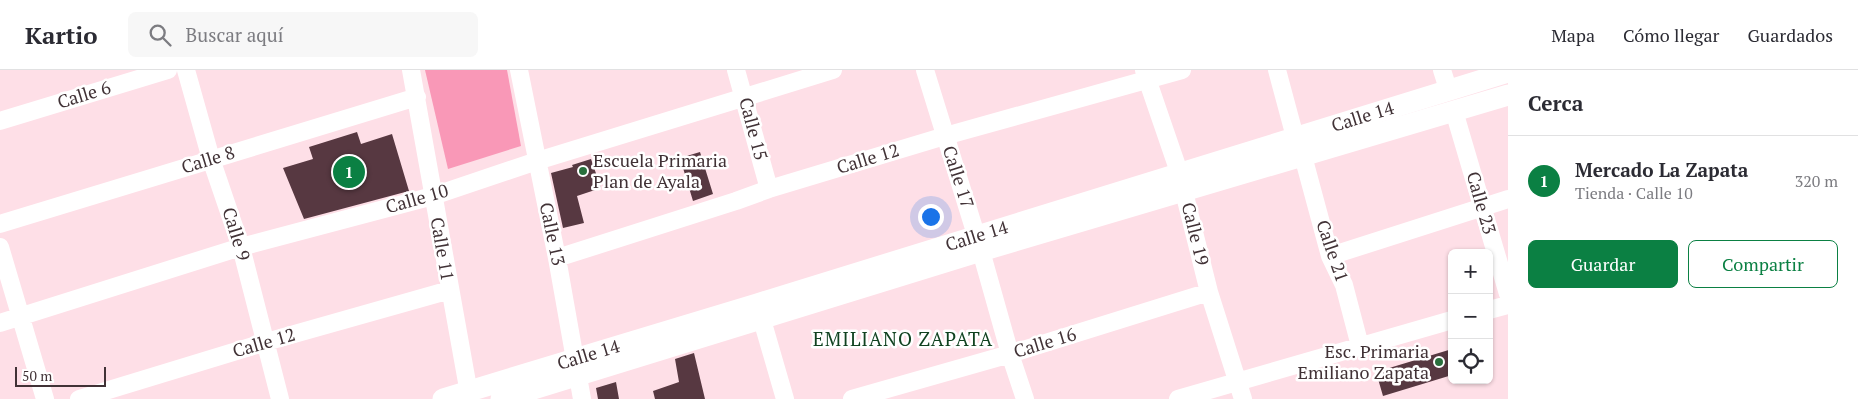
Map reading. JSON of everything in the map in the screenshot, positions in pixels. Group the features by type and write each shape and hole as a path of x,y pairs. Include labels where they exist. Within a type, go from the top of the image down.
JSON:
{"main road":[{"name":"Calle 14","path":"443,399 469,396 577,367 1181,181 1445,80 1508,72"},
{"name":"Calle 14","path":"1181,181 1303,156 1508,95"},
{"name":"Calle 14","path":"501,399 577,367"}],"street":[{"name":"Calle 6","path":"0,121 168,70"},
{"name":"Calle 9","path":"186,70 211,159 241,248 280,399"},
{"name":"Calle 11","path":"411,70 469,396"},
{"name":"Calle 13","path":"518,70 558,258 582,399"},
{"name":"Calle 15","path":"736,70 769,189"},
{"name":"Calle 10","path":"0,323 241,248 433,196 537,161 833,70"},
{"name":"Calle 17","path":"924,70 979,243 1010,354 1025,399"},
{"name":"Calle 12","path":"558,258 769,189 1145,75 1182,70"},
{"path":"1277,70 1296,137"},
{"name":"Calle 19","path":"1145,75 1181,181 1209,292 1243,399"},
{"name":"Calle 8","path":"0,224 417,98"},
{"name":"Calle 23","path":"1454,111 1508,294"},
{"name":"Calle 21","path":"1303,156 1330,256 1344,285 1360,346"},
{"path":"1330,256 1508,199"},
{"path":"0,247 45,399"},
{"name":"Calle 12","path":"79,399 266,342 450,290"},
{"name":"Calle 16","path":"852,399 1010,354 1209,292"},
{"path":"1493,309 1508,304"},
{"path":"759,312 785,399"},
{"path":"1178,399 1448,321"}],"shaded area":[{"path":"425,70 507,70 521,146 448,169"}],"building":[{"path":"357,132 361,144 392,134 409,191 304,219 283,168 313,159 309,147"},
{"path":"700,152 713,194 693,201 680,158"},
{"path":"591,159 601,188 577,196 584,223 563,228 551,173 573,167 572,165"},
{"path":"1448,350 1448,376 1383,396 1376,372"},
{"path":"694,353 705,399 655,399 653,391 679,382 675,359"},
{"path":"616,382 619,399 598,399 596,388"}],"place":[{"name":"Escuela Primaria Plan de Ayala","path":"583,171"},
{"name":"Mercado La Zapata","path":"349,172"},
{"name":"Esc. Primaria Emiliano Zapata","path":"1439,362"}],"district":[{"name":"EMILIANO ZAPATA","path":"903,339"}]}
